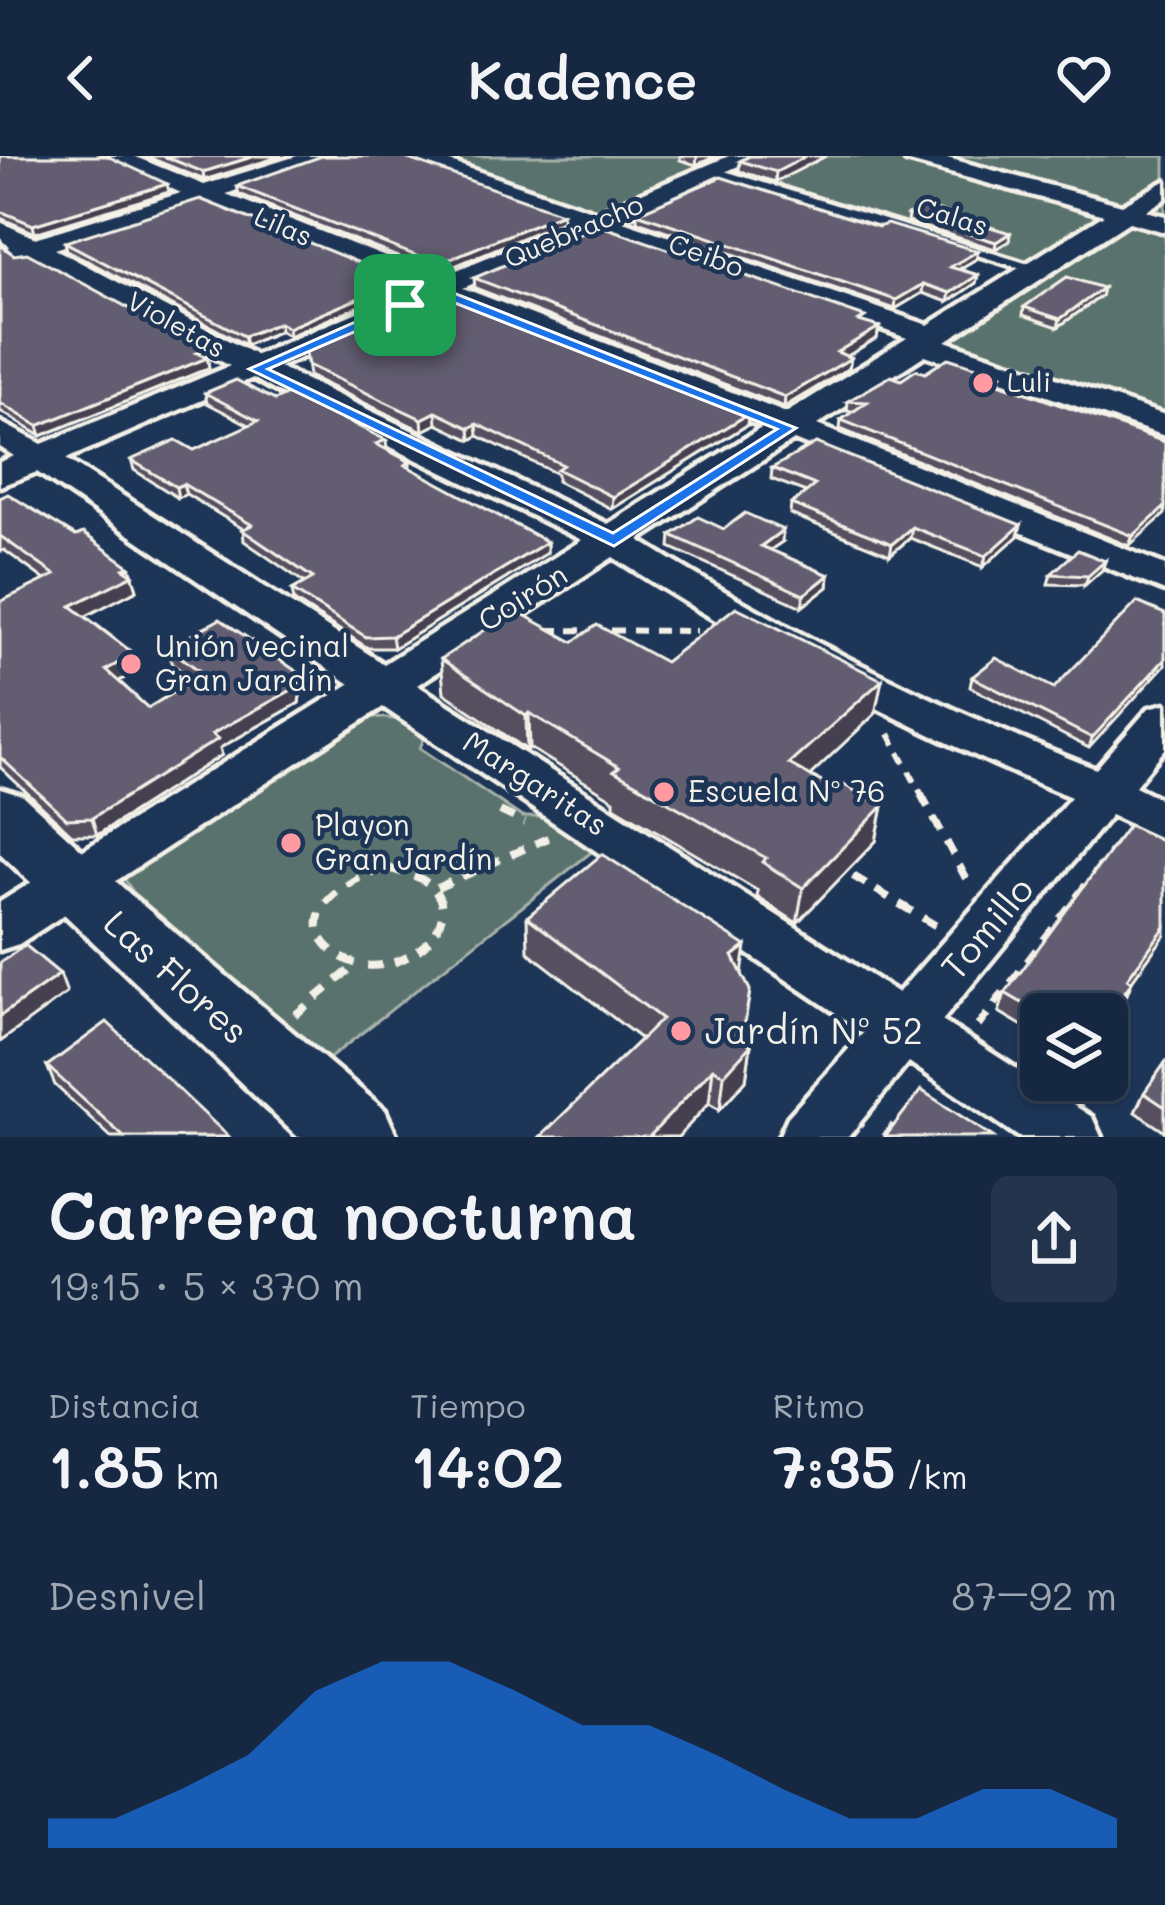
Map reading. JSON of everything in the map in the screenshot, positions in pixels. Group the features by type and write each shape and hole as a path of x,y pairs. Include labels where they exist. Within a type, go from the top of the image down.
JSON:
{"street":[{"name":"Lilas","path":"113,156 437,291 1165,579"},
{"path":"0,259 321,156"},
{"name":"Ceibo","path":"411,156 605,220 1165,426"},
{"name":"Quebracho","path":"20,467 749,156"},
{"path":"914,156 1165,224"},
{"name":"Coirón","path":"0,929 1165,188"},
{"name":"Violetas","path":"0,230 256,369 614,541 680,583 976,740 1085,783 1150,828"},
{"name":"Lilas","path":"788,428 1011,530 1165,589"},
{"name":"Margaritas","path":"0,432 20,467 385,685 1070,1137"},
{"name":"Tomillo","path":"809,1137 903,1027 1085,783 1165,719"},
{"name":"Las Flores","path":"0,813 356,1137"}],"lane":[{"name":"Calas","path":"714,172 1038,268"}],"path":[{"path":"540,629 705,631"},
{"path":"888,732 974,893 988,877"},
{"path":"977,1024 1118,839 1150,828"},
{"path":"436,889 557,835"},
{"path":"388,868 416,873 436,889 444,912 436,938 396,964 369,967 346,962 323,940 318,921 321,908 333,890 363,872 388,868"},
{"path":"853,876 941,929"},
{"path":"927,945 952,917"},
{"path":"885,1137 902,1116"}],"green space":[{"path":"411,156 1165,156 1165,426 921,343 1036,270 714,172 605,220"},
{"path":"361,715 401,720 425,736 420,748 522,817 544,817 594,850 316,1069 143,906 125,880 128,864"}],"building":[{"path":"0,156 107,156 167,184 33,225 0,211"},
{"path":"163,156 255,156 203,172"},
{"path":"322,156 400,156 562,213 437,264 237,186"},
{"path":"750,156 807,156 776,172 740,161"},
{"path":"721,177 878,227 887,224 978,251 950,267 978,275 950,293 923,284 896,300 637,213"},
{"path":"200,199 402,280 288,328 279,323 244,336 65,242"},
{"path":"926,207 1010,233 996,242 908,215"},
{"path":"598,225 865,317 859,321 879,327 837,352 851,358 785,397 474,278"},
{"path":"0,245 14,255 27,253 206,350 197,353 207,358 38,426 0,403"},
{"path":"1067,277 1103,288 1060,319 1024,307"},
{"path":"438,292 748,414 613,497 557,469 563,465 477,424 470,428 436,412 422,419 308,365 305,349"},
{"path":"948,358 1001,375 993,381 1165,442 1165,507 1133,536 841,420 867,402 848,401 891,376 901,380 916,370 925,373"},
{"path":"236,380 275,400 290,393 386,440 376,444 410,462 405,465 547,542 392,636 366,637 292,590 313,578 242,530 252,525 131,460 176,440 194,450 258,421 205,393"},
{"path":"816,443 1021,525 986,556 912,527 892,544 791,504 815,485 772,468"},
{"path":"8,494 76,536 83,533 130,567 124,569 133,575 71,606 134,654 106,670 148,708 204,674 168,648 220,619 299,673 297,687 212,734 218,739 92,818 67,819 0,757 0,602 55,575 0,536 0,498"},
{"path":"745,513 783,530 761,546 829,575 804,595 671,535 698,517 724,529"},
{"path":"1078,550 1105,561 1088,576 1051,574"},
{"path":"1137,602 1165,614 1165,659 1092,738 972,677 996,658 1054,688"},
{"path":"736,607 882,680 789,764 838,791 844,785 883,806 803,888 762,862 766,858 614,771 619,767 529,713 526,716 441,659 515,610 573,642 597,625 665,662"},
{"path":"1129,825 1165,843 1165,927 1127,979 1132,982 1124,993 1020,993 1020,1002 1005,993"},
{"path":"602,854 746,946 733,956 750,990 742,1039 751,1045 724,1075 713,1068 649,1137 540,1137 662,1019 527,917"},
{"path":"25,945 60,974 0,1016 0,963"},
{"path":"107,1022 229,1137 124,1137 47,1066"},
{"path":"1165,1063 1165,1107 1144,1093"},
{"path":"921,1090 993,1137 885,1137"}],"place":[{"name":"Luli","path":"983,383"},
{"name":"Unión vecinal Gran Jardín","path":"131,664"},
{"name":"Escuela Nº 76","path":"664,792"},
{"name":"Playon Gran Jardín","path":"291,843"},
{"name":"Jardín Nº 52","path":"681,1031"}],"route":[{"path":"437,291 788,428 614,541 256,369 405,305 437,291"}]}
